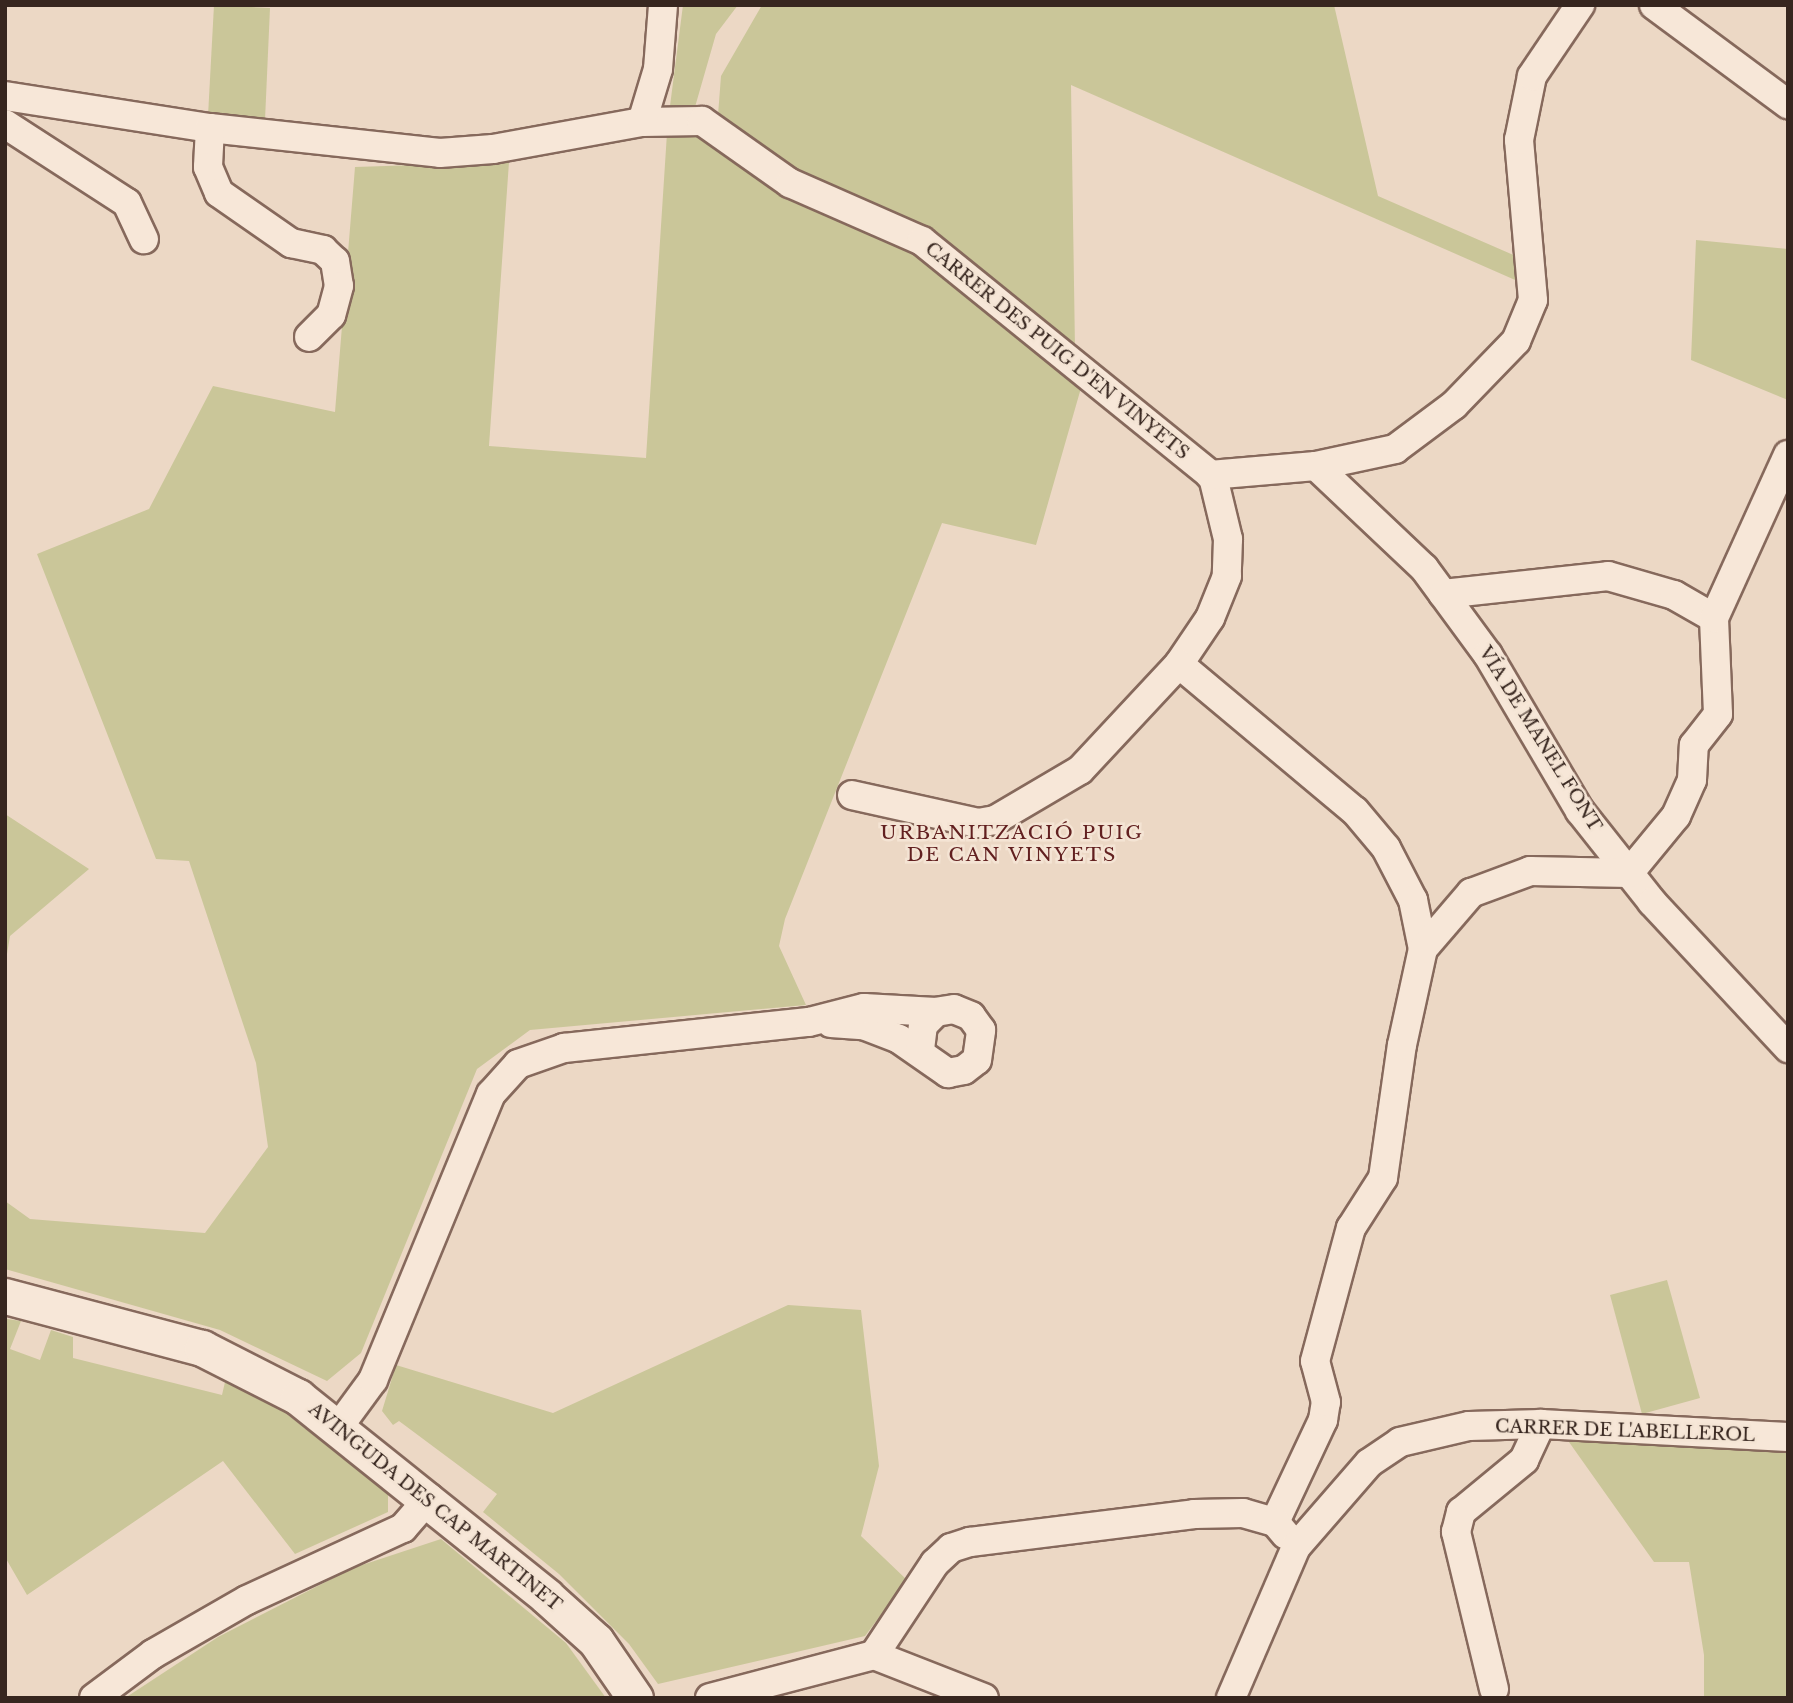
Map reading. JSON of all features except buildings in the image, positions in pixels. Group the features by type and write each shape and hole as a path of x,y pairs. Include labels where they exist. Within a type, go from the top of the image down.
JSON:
{"street":[{"path":"642,122 658,69 663,5"},
{"path":"1210,475 1316,466 1395,449 1454,405 1516,341 1533,300 1518,140 1532,76 1580,5"},
{"path":"1654,5 1788,104"},
{"name":"CARRER DES PUIG D'EN VINYETS","path":"5,96 210,128 440,153 642,122 702,121 790,183 922,241 1210,475 1223,505 1227,576 1210,618 1179,664 1080,770 995,820 978,823 852,795"},
{"path":"5,124 127,204 144,239"},
{"path":"210,128 208,167 219,192 291,243 323,250 335,261 338,286 331,315 309,337"},
{"path":"1423,949 1471,893 1518,875 1590,869 1629,873 1676,816 1692,780 1694,745 1718,714 1714,618 1788,454"},
{"name":"VÍA DE MANEL FONT","path":"1316,466 1424,568 1488,655 1580,811 1629,873 1788,1048"},
{"path":"1443,594 1608,576 1674,595 1714,618"},
{"path":"1179,664 1355,811 1386,848 1413,900 1423,949 1402,1045 1383,1178 1351,1228 1315,1362 1326,1402 1323,1420 1275,1522"},
{"path":"340,1425 373,1380 503,1075 540,1053 564,1048 809,1022 864,1008 936,1012 954,1009 971,1016 981,1030 977,1060 964,1070 948,1073 930,1065 920,1051 863,1025 809,1022"},
{"path":"920,1051 923,1025 936,1012"},
{"name":"AVINGUDA DES CAP MARTINET","path":"5,1296 202,1348 254,1372 340,1425 596,1641 635,1698"},
{"path":"1494,1689 1456,1532 1461,1512 1524,1460 1541,1424"},
{"name":"CARRER DE L'ABELLEROL","path":"1231,1698 1296,1547 1369,1463 1400,1442 1469,1426 1541,1424 1788,1437"},
{"path":"94,1698 153,1654 247,1600 403,1528 429,1498"},
{"path":"874,1655 934,1563 951,1548 1017,1533 1195,1514 1243,1513 1275,1522 1296,1547"},
{"path":"710,1698 874,1655 984,1698"}],"shaded area":[{"path":"214,5 270,8 265,120 208,116"},
{"path":"683,5 738,5 716,34 695,107 670,106"},
{"path":"762,5 1334,5 1378,196 1518,257 1522,283 1071,85 1075,349 970,259 922,226 808,180 718,115 721,76"},
{"path":"667,133 706,138 942,270 1081,388 1036,545 942,523 785,919 779,946 806,1005 530,1030 477,1069 361,1353 327,1381 220,1330 5,1269 5,1201 30,1219 205,1233 268,1147 256,1063 189,861 156,859 37,554 149,509 213,386 335,412 355,167 509,162 489,446 646,458"},
{"path":"1696,240 1788,249 1788,400 1691,360"},
{"path":"5,814 89,869 10,936 5,966"},
{"path":"1667,1280 1700,1398 1642,1414 1610,1295"},
{"path":"788,1305 861,1310 879,1466 861,1536 907,1580 865,1636 658,1684 629,1644 559,1574 483,1512 497,1494 399,1421 393,1425 382,1411 396,1365 553,1413"},
{"path":"7,1319 21,1321 10,1349 40,1360 51,1330 73,1337 73,1358 222,1395 225,1382 279,1408 388,1493 388,1512 295,1554 223,1461 27,1595 5,1557"},
{"path":"1564,1435 1788,1453 1788,1698 1704,1698 1704,1655 1689,1562 1654,1562"},
{"path":"441,1539 566,1643 606,1698 125,1698 218,1637 353,1568"}],"district":[{"name":"URBANITZACIÓ PUIG DE CAN VINYETS","path":"1012,844"}]}
